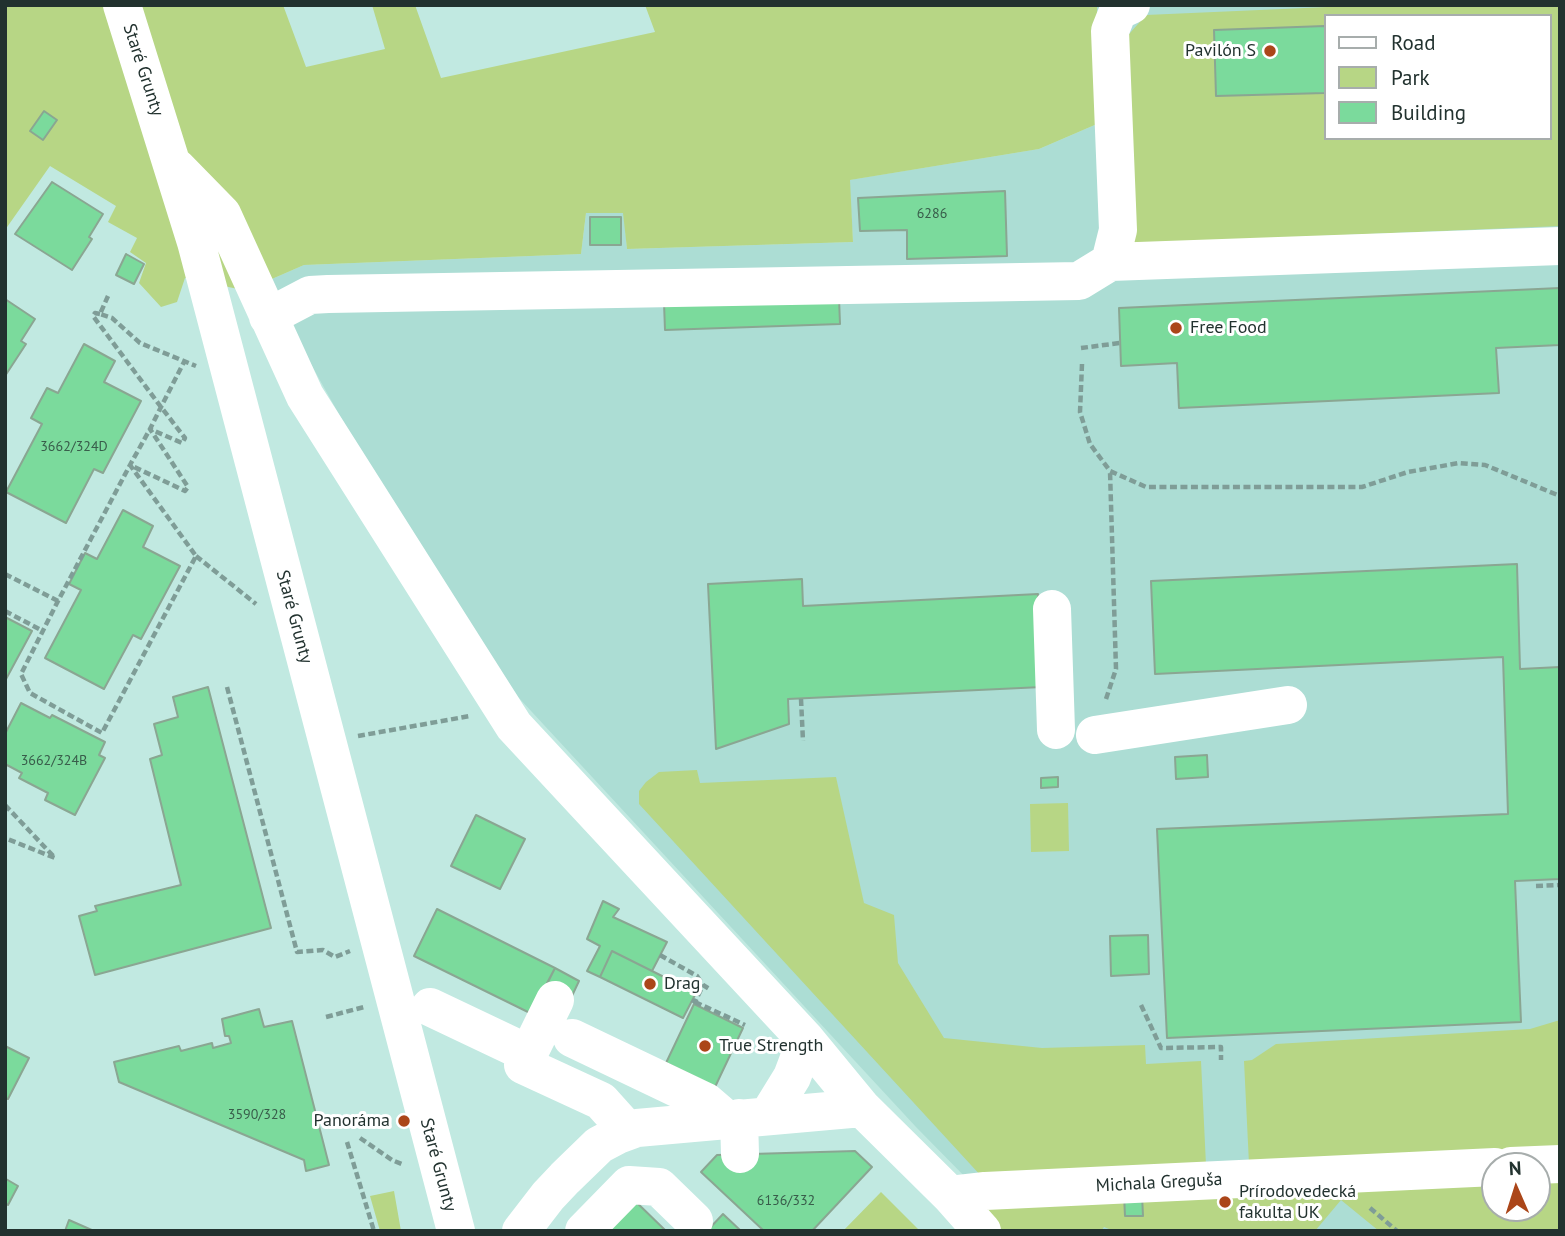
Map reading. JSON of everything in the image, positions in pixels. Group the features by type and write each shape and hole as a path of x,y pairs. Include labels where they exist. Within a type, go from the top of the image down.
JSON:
{"street":[{"name":"Staré Grunty","path":"122,5 173,164 235,391 456,1231"},
{"path":"1110,262 1118,230 1110,31 1122,7"},
{"path":"173,164 222,214 305,396 514,726 806,1040 862,1108 950,1195 982,1231"},
{"path":"235,391 274,330 310,295 1079,281 1110,262 1560,246"},
{"path":"1052,610 1056,730"},
{"path":"1095,734 1288,705"},
{"path":"555,1000 523,1065 601,1101 628,1131"},
{"path":"430,1007 529,1054"},
{"path":"572,1038 706,1102 744,1127"},
{"path":"744,1127 792,1077 806,1040"},
{"path":"521,1231 548,1195 599,1145 628,1131 637,1128 744,1127 862,1108"},
{"name":"Michala Greguša","path":"950,1195 985,1191 1481,1168"},
{"path":"584,1231 629,1185 659,1187 694,1221"}],"path":[{"path":"100,314 108,296"},
{"path":"150,429 182,443 185,438 93,316 95,313 112,318 140,343 197,367 203,387 235,391"},
{"path":"1081,348 1120,343"},
{"path":"184,362 21,674 30,693 102,733 196,556"},
{"path":"1083,364 1080,412 1090,444 1110,471 1146,487 1362,487 1408,472 1459,463 1485,465 1560,496"},
{"path":"130,465 184,491 188,487 150,429"},
{"path":"130,465 196,556 257,605"},
{"path":"1095,734 1116,669 1110,471"},
{"path":"5,574 58,601"},
{"path":"5,611 43,631"},
{"path":"228,687 297,952 323,950 335,957 346,954 356,946"},
{"path":"800,699 803,741"},
{"path":"326,741 503,710"},
{"path":"5,804 55,858 5,838"},
{"path":"1536,886 1560,885"},
{"path":"703,985 693,1001 743,1024"},
{"path":"1141,1005 1161,1048 1221,1047 1221,1060"},
{"path":"326,1017 356,1009"},
{"path":"724,1017 728,1009"},
{"path":"360,1138 392,1160 407,1166"},
{"path":"347,1142 374,1231"}],"shaded area":[{"path":"1097,5 1560,5 1560,1231 982,1231 976,1188 916,1127 519,698 383,493 265,282 304,265 581,254 586,213 624,213 627,249 853,242 849,180 1039,149 1097,124"}],"green space":[{"path":"5,5 283,5 306,67 385,49 372,5 415,5 441,78 655,32 645,5 1097,5 1097,124 1039,149 850,180 853,242 627,249 623,213 586,213 581,254 304,265 265,282 238,289 185,278 177,302 161,307 139,283 146,263 130,252 137,238 108,222 116,206 50,166 5,230"},
{"path":"1373,5 1560,5 1560,226 1129,244 1122,42 1146,15"},
{"path":"697,770 700,783 836,777 864,903 894,915 898,963 944,1038 1042,1048 1145,1045 1146,1064 1201,1061 1206,1165 982,1177 639,804 639,791 659,772"},
{"path":"1068,803 1069,851 1031,852 1030,804"},
{"path":"1560,1020 1560,1151 1481,1152 1481,1154 1249,1164 1244,1061 1252,1060 1276,1044 1530,1029"},
{"name":"Prírodovedecká fakulta UK","path":"1551,1178 1560,1178 1560,1231 1379,1231 1341,1200 1315,1231 1114,1231 1104,1227 1101,1231 999,1231 979,1209 1124,1195 1143,1215 1142,1195 1481,1182 1481,1222 1551,1222"},
{"path":"394,1191 401,1231 380,1231 370,1196"},
{"path":"881,1192 920,1231 843,1231"}],"building":[{"name":"Pavilón S","path":"1324,26 1324,93 1216,96 1214,30"},
{"path":"44,111 57,120 43,140 30,131"},
{"path":"52,182 103,214 89,237 92,239 72,270 15,234"},
{"path":"1005,191 1007,256 907,259 907,230 860,231 858,198"},
{"path":"590,217 621,217 621,245 590,245"},
{"path":"126,254 144,264 134,284 116,275"},
{"path":"1560,288 1560,345 1496,348 1499,393 1179,408 1177,363 1121,366 1119,308"},
{"path":"839,298 840,324 665,330 664,303"},
{"path":"5,299 35,319 21,341 26,344 5,376"},
{"path":"84,344 115,361 104,382 141,401 103,473 94,469 66,523 6,492 42,424 31,418 47,388 58,393"},
{"path":"123,510 153,526 143,547 180,566 141,639 133,635 104,689 45,658 81,590 69,584 85,553 97,559"},
{"path":"1517,564 1520,669 1560,667 1560,879 1515,881 1521,1022 1167,1038 1157,829 1508,814 1503,657 1155,674 1151,581"},
{"path":"802,579 803,606 1038,594 1042,687 788,699 789,724 716,749 708,584"},
{"path":"5,617 32,631 5,681"},
{"path":"208,687 271,928 95,975 79,916 97,911 95,906 181,885 150,759 162,755 154,724 178,717 173,697"},
{"path":"21,703 50,718 52,715 105,742 99,755 105,758 75,815 45,800 48,793 19,778 22,773 5,764 5,734"},
{"path":"1207,755 1208,777 1176,779 1175,757"},
{"path":"1058,777 1058,787 1041,788 1041,778"},
{"path":"476,815 525,839 500,889 451,866"},
{"path":"603,901 619,909 613,917 667,942 652,971 612,951 600,977 587,971 600,946 587,939"},
{"path":"437,909 555,968 532,1014 414,956"},
{"path":"1148,935 1149,974 1111,976 1110,936"},
{"path":"612,951 696,993 683,1018 600,977"},
{"path":"555,968 579,981 571,998 546,985"},
{"name":"True Strength","path":"694,1004 743,1028 715,1087 666,1063"},
{"path":"259,1009 264,1027 292,1021 329,1165 306,1171 304,1160 119,1082 114,1062 179,1046 181,1051 212,1043 213,1048 231,1043 229,1036 225,1036 222,1019"},
{"path":"5,1046 29,1058 8,1099 5,1098"},
{"path":"855,1151 872,1167 812,1231 764,1231 701,1172 717,1155"},
{"path":"6,1179 18,1186 8,1205 5,1203"},
{"path":"1124,1195 1142,1195 1143,1216 1125,1216"},
{"path":"631,1197 666,1231 600,1231"},
{"path":"723,1214 741,1231 707,1231"},
{"path":"69,1220 94,1231 65,1231"}],"place":[{"name":"Pavilón S","path":"1270,51"},
{"name":"Free Food","path":"1176,328"},
{"name":"Drag","path":"650,984"},
{"name":"True Strength","path":"705,1046"},
{"name":"Panoráma","path":"404,1121"},
{"name":"Prírodovedecká fakulta UK","path":"1225,1202"}]}
